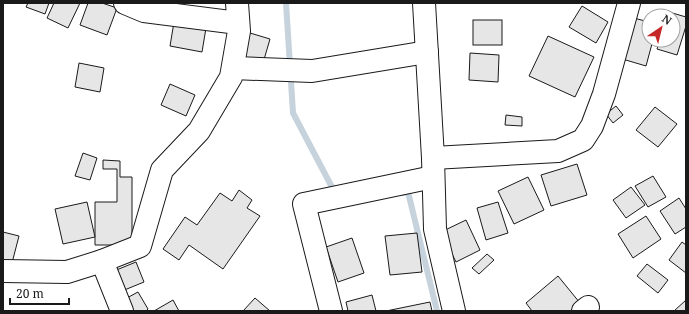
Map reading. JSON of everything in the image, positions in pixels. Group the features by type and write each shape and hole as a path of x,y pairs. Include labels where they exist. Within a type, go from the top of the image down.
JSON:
{"street":[{"path":"3,271 67,272 102,261 140,246 162,170 199,131 231,77 239,31 238,13 144,11 125,3"},
{"path":"424,3 435,229 454,311"},
{"path":"331,311 304,204 433,167 558,151 583,140 592,126 604,94 629,3"},
{"path":"233,68 312,71 427,52"},
{"path":"102,261 122,311"}],"building":[{"path":"28,3 49,3 45,14 26,7"},
{"path":"54,3 80,3 68,28 47,18"},
{"path":"88,3 102,3 117,8 107,35 80,25"},
{"path":"582,6 608,22 596,43 569,27"},
{"path":"681,16 686,17 686,26 681,42"},
{"path":"630,17 641,20 641,48 651,48 646,66 619,58"},
{"path":"473,20 502,20 502,45 473,45"},
{"path":"174,22 206,28 202,52 170,46"},
{"path":"250,33 270,39 263,63 243,57"},
{"path":"548,36 594,57 575,97 529,76"},
{"path":"657,48 679,48 677,55"},
{"path":"470,53 499,55 498,82 469,80"},
{"path":"79,63 104,68 100,92 75,87"},
{"path":"170,84 195,95 186,116 161,105"},
{"path":"616,106 623,115 613,123 606,114"},
{"path":"655,107 677,124 658,147 636,130"},
{"path":"506,115 522,117 522,126 505,125"},
{"path":"83,153 97,158 90,180 75,176"},
{"path":"103,160 120,161 120,177 132,177 132,245 95,245 95,202 117,202 117,169 103,169"},
{"path":"577,164 587,195 551,206 541,175"},
{"path":"653,176 666,197 648,207 635,186"},
{"path":"528,177 544,210 514,224 498,191"},
{"path":"631,187 645,205 626,218 613,200"},
{"path":"239,190 252,200 247,208 260,216 223,269 189,245 179,260 163,249 185,217 197,225 220,193 232,201"},
{"path":"679,198 686,209 686,227 675,234 660,211"},
{"path":"87,202 95,237 63,244 55,209"},
{"path":"498,202 508,233 486,240 477,208"},
{"path":"646,216 661,239 633,258 618,234"},
{"path":"466,220 480,250 456,262 441,232"},
{"path":"3,232 19,236 12,263 3,261"},
{"path":"417,233 422,272 390,275 385,236"},
{"path":"352,238 364,273 338,282 326,247"},
{"path":"682,242 686,245 686,273 669,260"},
{"path":"487,254 494,260 479,274 472,268"},
{"path":"136,262 144,282 122,291 114,271"},
{"path":"647,264 668,280 658,293 637,276"},
{"path":"558,276 580,303 570,311 532,311 526,303"},
{"path":"138,292 148,309 146,311 132,311 125,299"},
{"path":"372,295 376,311 348,311 346,302"},
{"path":"255,298 270,311 243,311"},
{"path":"173,300 179,311 154,311"},
{"path":"686,300 686,311 674,311"},
{"path":"430,302 432,311 386,311"}],"waterway":[{"path":"286,3 293,113 335,193"},
{"path":"402,193 408,192 437,311"}]}
